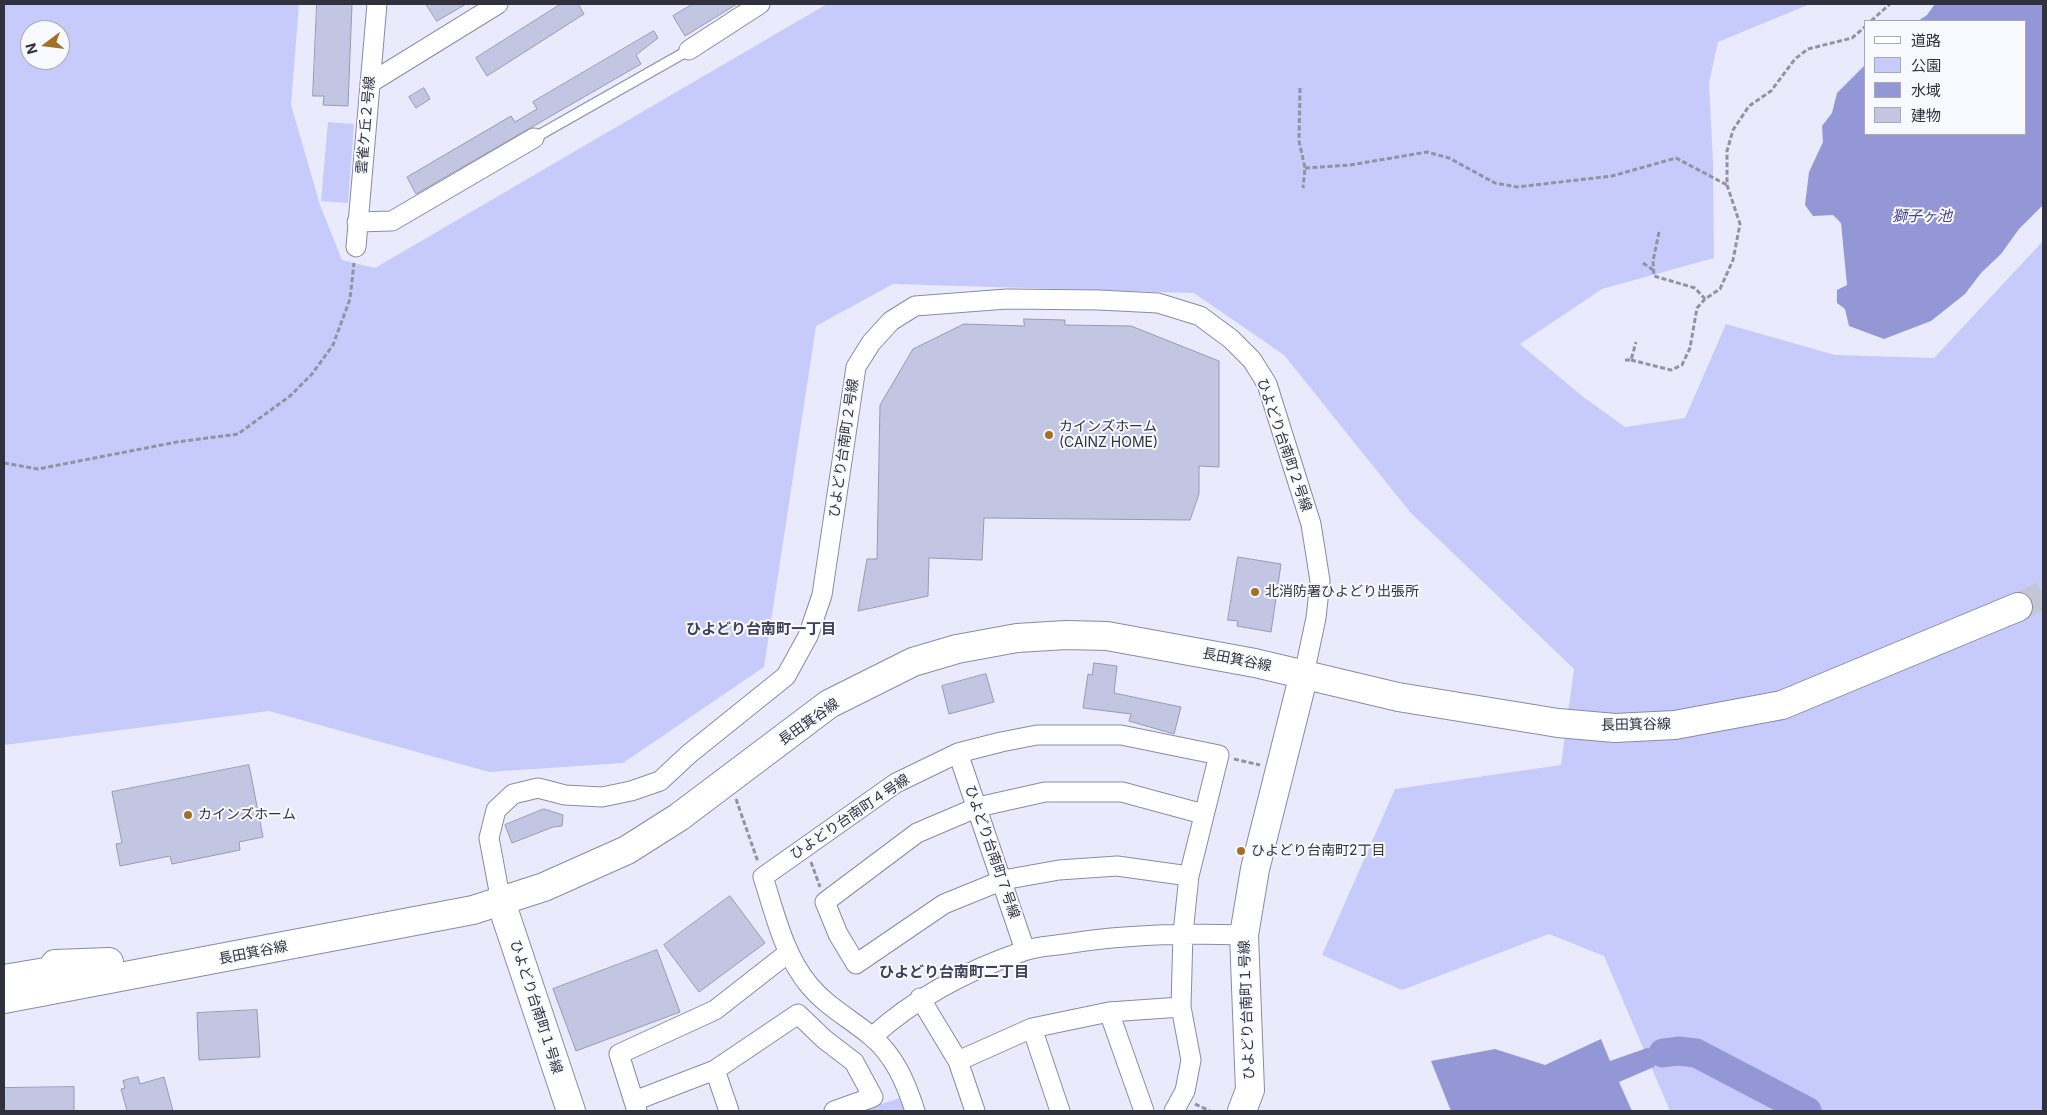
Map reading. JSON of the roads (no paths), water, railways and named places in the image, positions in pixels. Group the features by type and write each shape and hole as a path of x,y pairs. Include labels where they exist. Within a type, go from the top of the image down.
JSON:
{"street":[{"name":"雲雀ケ丘２号線","path":"356,247 377,4"},
{"path":"370,84 498,4"},
{"path":"688,50 760,4"},
{"path":"357,222 392,221 534,138"},
{"name":"ひよどり台南町２号線","path":"501,902 489,838 496,810 513,794 538,788 565,794 602,797 631,791 660,781 689,754 786,676 808,636 822,595 856,368 871,343 891,321 915,306 1007,299 1158,303 1200,316 1231,339 1252,360 1267,384 1310,524 1320,581 1316,618 1304,674"},
{"name":"長田箕谷線","path":"4,999 318,940 501,902 544,887 627,850 679,817 829,704 913,662 948,652 1017,638 1066,635 1107,636 1304,674 1398,697 1558,723 1615,728 1675,725 1782,706 2018,607"},
{"name":"ひよどり台南町１号線","path":"1242,1111 1250,1090 1244,935 1255,870 1304,674"},
{"name":"ひよどり台南町４号線","path":"788,953 763,877 896,783 958,754 1037,735 1077,734 1121,735 1219,755 1203,814"},
{"name":"ひよどり台南町７号線","path":"958,754 1003,880 1025,950"},
{"path":"1174,1111 1185,1091 1191,1060 1181,1007 1183,933 1189,876 1203,814 1122,792 1045,792 978,807 917,833 824,902 838,934 856,964 944,904 1003,880 1059,870 1117,866 1189,876"},
{"name":"長田箕谷線","path":"4,979 109,962 328,920 501,902"},
{"name":"ひよどり台南町１号線","path":"501,902 571,1111"},
{"path":"872,1037 898,1013 920,998 963,976 1025,950 1107,937 1183,933 1244,935"},
{"path":"834,1111 873,1097 854,1062 798,1014 715,1070 636,1106 620,1054 715,1010 788,953 809,985 835,1011 872,1037 892,1060 904,1079 915,1111"},
{"path":"4,965 109,962"},
{"path":"920,998 958,1061 975,1111"},
{"path":"958,1061 1032,1028 1109,1012 1181,1007"},
{"path":"1109,1012 1144,1111"},
{"path":"1032,1028 1060,1111"},
{"path":"715,1070 729,1111"}],"lane":[{"path":"534,138 688,50"}],"water":[{"name":"獅子ヶ池","path":"1935,4 2043,4 2043,205 2019,229 2001,254 1981,273 1965,294 1931,321 1884,339 1849,326 1845,309 1837,303 1837,290 1847,285 1841,223 1833,215 1813,216 1805,205 1809,172 1823,142 1822,126 1832,113 1837,93 1864,66 1864,135 2027,135 2027,20 1920,20 1927,15"},
{"path":"1601,1039 1610,1061 1647,1048 1661,1050 1664,1056 1654,1067 1619,1082 1632,1111 1451,1111 1431,1061 1495,1049 1545,1065"}],"waterway":[{"path":"1663,1053 1678,1051 1696,1053 1807,1111"}],"tunnel":[{"path":"2018,607 2043,595"}],"place":[{"name":"カインズホーム (CAINZ HOME)","path":"1049,435"},
{"name":"北消防署ひよどり出張所","path":"1255,592"},
{"name":"カインズホーム","path":"188,815"},
{"name":"ひよどり台南町2丁目","path":"1241,851"}],"district":[{"name":"ひよどり台南町一丁目","path":"761,629"},
{"name":"ひよどり台南町二丁目","path":"954,972"}]}
